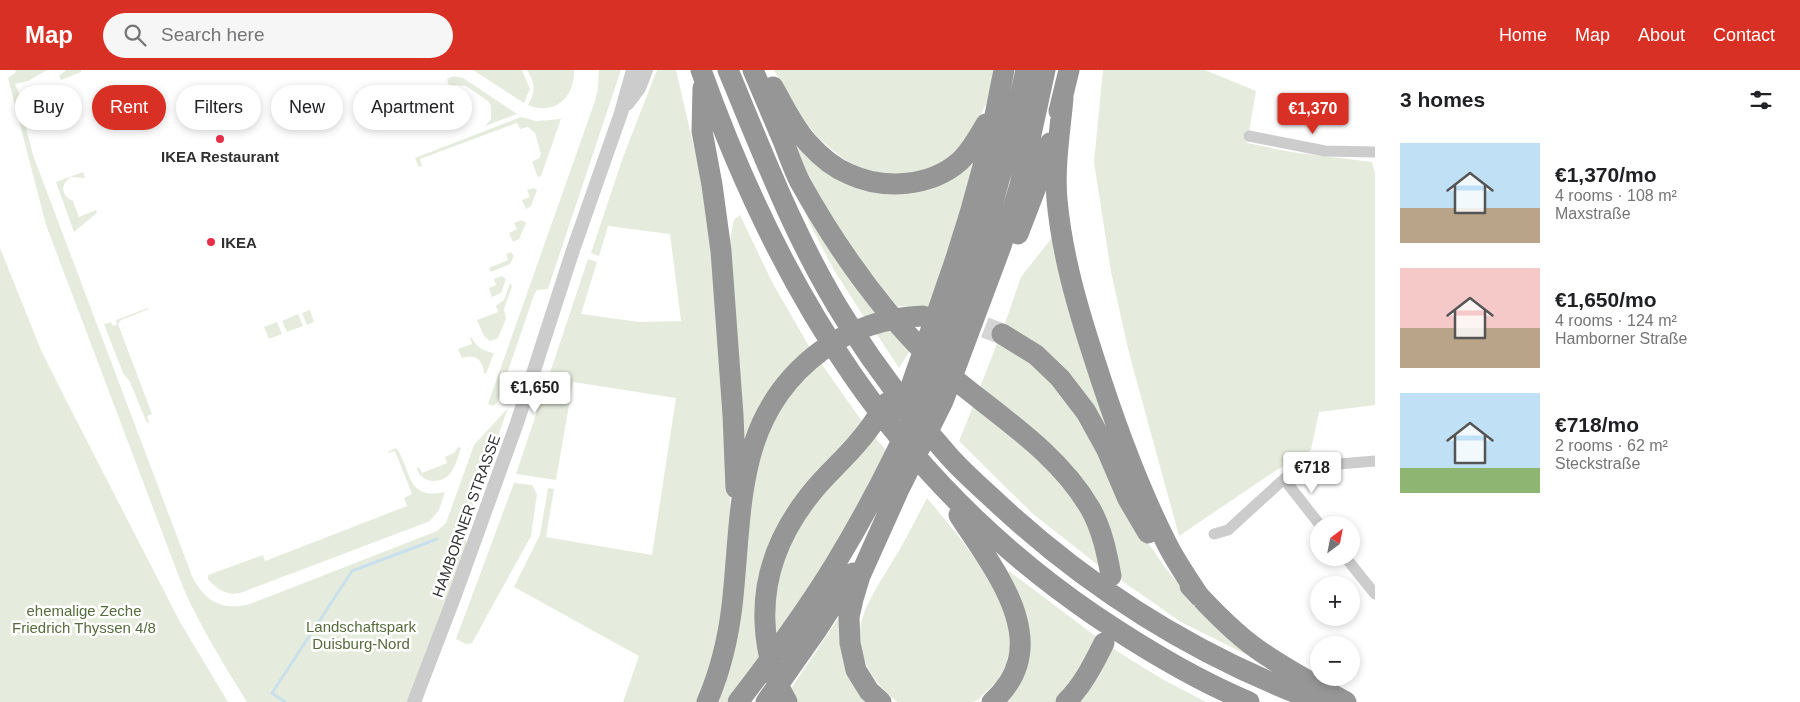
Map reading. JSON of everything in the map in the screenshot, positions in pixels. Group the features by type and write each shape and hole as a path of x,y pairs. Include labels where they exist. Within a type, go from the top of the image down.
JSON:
{"highway":[{"path":"728,70 781,198 813,262 847,322 911,411 949,457 1022,526 1086,576 1159,625 1233,665 1286,690 1320,702"},
{"path":"753,70 800,180 850,262 886,310 911,339 939,366 1045,454 1077,487 1091,509 1099,528 1107,552 1111,576"},
{"path":"763,70 794,123 809,144 827,160 848,174 872,183 900,184 923,180 944,172 960,161 973,146 998,104"},
{"path":"766,702 852,576 890,487 927,338 948,282 964,231 998,104 1004,70"},
{"path":"881,702 869,691 856,670 850,644 849,617 860,576 890,487 925,389 954,322 976,258 1002,175 1026,70"},
{"path":"738,702 799,619 890,487 942,401 1001,246 1020,185 1046,70"},
{"path":"962,351 976,337 1038,182 1068,70"},
{"path":"702,72 732,151 790,275 824,333 874,406 935,480 981,526 1039,576 1077,604 1177,667 1249,702"},
{"path":"702,72 702,131 721,251 733,415 738,526"},
{"path":"1062,98 1056,165 1057,198 1060,233 1075,299 1100,379 1146,500 1168,546 1199,596"},
{"path":"707,702 727,636 732,606 738,526 746,475 755,441 769,406 787,381 808,360 836,339 870,325 909,316 923,316"},
{"path":"1002,334 1036,355 1060,378 1086,412 1107,450 1128,499 1148,534 1199,596 1256,648 1346,702"},
{"path":"787,702 771,667 766,638 764,606 774,555 788,527 809,496 860,440 886,404 927,338"},
{"path":"935,480 998,575 1016,612 1020,631 1020,650 1015,670 1007,685 992,702"},
{"path":"1066,702 1091,671 1104,644"}],"street":[{"name":"HAMBORNER STRASSE","path":"414,702 517,423 573,250 621,113 633,70"},
{"name":"HAMBORNER STRASSE","path":"621,113 639,88 646,70"},
{"path":"1249,136 1325,151 1375,152"},
{"path":"1214,534 1228,530 1284,479 1304,467 1375,461"},
{"path":"1284,479 1313,516"},
{"path":"1352,566 1375,594"}],"green space":[{"name":"Landschaftspark Duisburg-Nord","path":"15,70 47,70 28,81 15,84 15,105 8,78 16,72"},
{"path":"66,70 81,70 81,72 61,80 59,76"},
{"path":"473,70 522,70 530,89 524,103"},
{"path":"527,70 574,70 571,88 567,96 562,102 547,108 528,105 534,87"},
{"path":"599,70 621,70 548,289 537,290 534,295 497,403 493,406 488,404 595,101"},
{"path":"657,70 676,70 709,213 728,426 731,542 730,595 702,702 623,702 639,656 514,587 540,535 548,488 554,489 546,537 652,555 676,398 573,382 556,480 516,474 588,259 597,262 581,314 639,322 681,321 670,234 608,226 599,256 591,253 623,157"},
{"path":"774,70 996,70 988,99 973,132 944,163 926,170 894,175 861,169 844,159 817,137 804,120"},
{"path":"1103,70 1205,70 1256,91 1247,143 1291,152 1372,162 1375,173 1375,405 1319,412 1311,450 1275,471 1179,536 1129,353 1111,272 1094,162"},
{"path":"454,76 463,78 517,114 485,126 491,119 491,106 488,101 472,90 472,85 449,85 447,79"},
{"path":"779,110 870,189 981,149 929,307 897,306 858,257 821,198"},
{"path":"521,117 536,121 561,119 541,176 538,177 532,162 539,158 541,154 535,133 528,127 520,129 517,123 420,159 422,166 419,167 415,158"},
{"name":"Landschaftspark Duisburg-Nord","path":"21,130 27,130 33,155 192,576 203,592 215,602 231,606 250,604 437,531 446,523 474,445 508,408 466,525 466,548 409,702 247,702 206,633 184,590 46,225"},
{"path":"780,156 879,313 864,317 834,270 811,226"},
{"path":"83,172 85,178 71,177 67,180 63,190 64,193 73,201 79,217 96,210 97,213 74,232 56,182"},
{"path":"534,188 537,190 531,206 526,209 522,200 530,197 527,190"},
{"path":"740,215 772,282 810,348 742,461 727,252 734,220"},
{"path":"522,220 526,223 519,239 513,242 509,233 517,229 514,223"},
{"path":"1054,235 1112,445 1004,326 1021,277"},
{"name":"ehemalige Zeche Friedrich Thyssen 4/8","path":"0,248 41,350 68,404 180,622 228,702 0,702"},
{"path":"511,252 514,256 510,264 491,272 489,268 508,260 506,254"},
{"path":"502,276 506,279 501,293 492,297 489,288 496,285 494,279"},
{"path":"510,283 512,286 504,309 506,319 498,338 490,341 484,336 477,320 498,312 496,306 504,300"},
{"path":"148,308 121,320 118,324 152,414 147,416 149,422 147,423 130,382 123,373 104,324 111,322 113,326 117,325 116,320"},
{"path":"310,310 314,322 307,325 302,313"},
{"path":"298,314 303,326 287,332 282,321"},
{"path":"277,322 282,334 269,339 264,327"},
{"path":"890,326 911,349 899,368 874,330"},
{"path":"470,337 481,348 494,353 486,374 480,361 474,357 462,358 458,349 472,344"},
{"path":"998,341 1032,361 1079,416 1144,537 1167,570 1195,603 1267,665 1181,622 1122,581 1117,551 1108,524 980,387"},
{"path":"818,359 864,424 780,522 760,658 727,702 714,702 752,478 775,411"},
{"path":"974,404 1047,465 1085,513 1103,569 1033,514 959,441"},
{"path":"872,434 886,450 829,561 775,639 774,579 793,529"},
{"path":"458,447 461,448 449,475 435,481 430,481 421,476 417,468 419,467 422,473 447,463 445,457 454,453"},
{"path":"396,448 416,488 432,494 445,492 439,510 430,521 240,593 235,594 222,591 208,579 208,575 263,555 265,561 407,506 404,498 412,494 395,451 388,452"},
{"path":"514,483 532,485 537,494 531,536 472,643 466,644 456,639"},
{"path":"927,498 984,571 1007,614 1010,648 1006,665 998,680 978,700 973,702 898,702 880,686 862,653 860,628 863,616 877,587 903,544"},
{"path":"1009,571 1098,638 1084,667 1056,702 1004,702 1028,631 1026,614 1008,573"},
{"path":"839,617 869,702 797,702 790,690"},
{"path":"1112,648 1162,679 1206,702 1079,702 1099,677"}],"waterway":[{"path":"285,702 272,693 352,571 437,539"}],"tunnel":[{"path":"954,319 976,324 1002,334"}],"place":[{"name":"IKEA Restaurant","path":"220,139"},
{"name":"IKEA","path":"211,242"}]}
